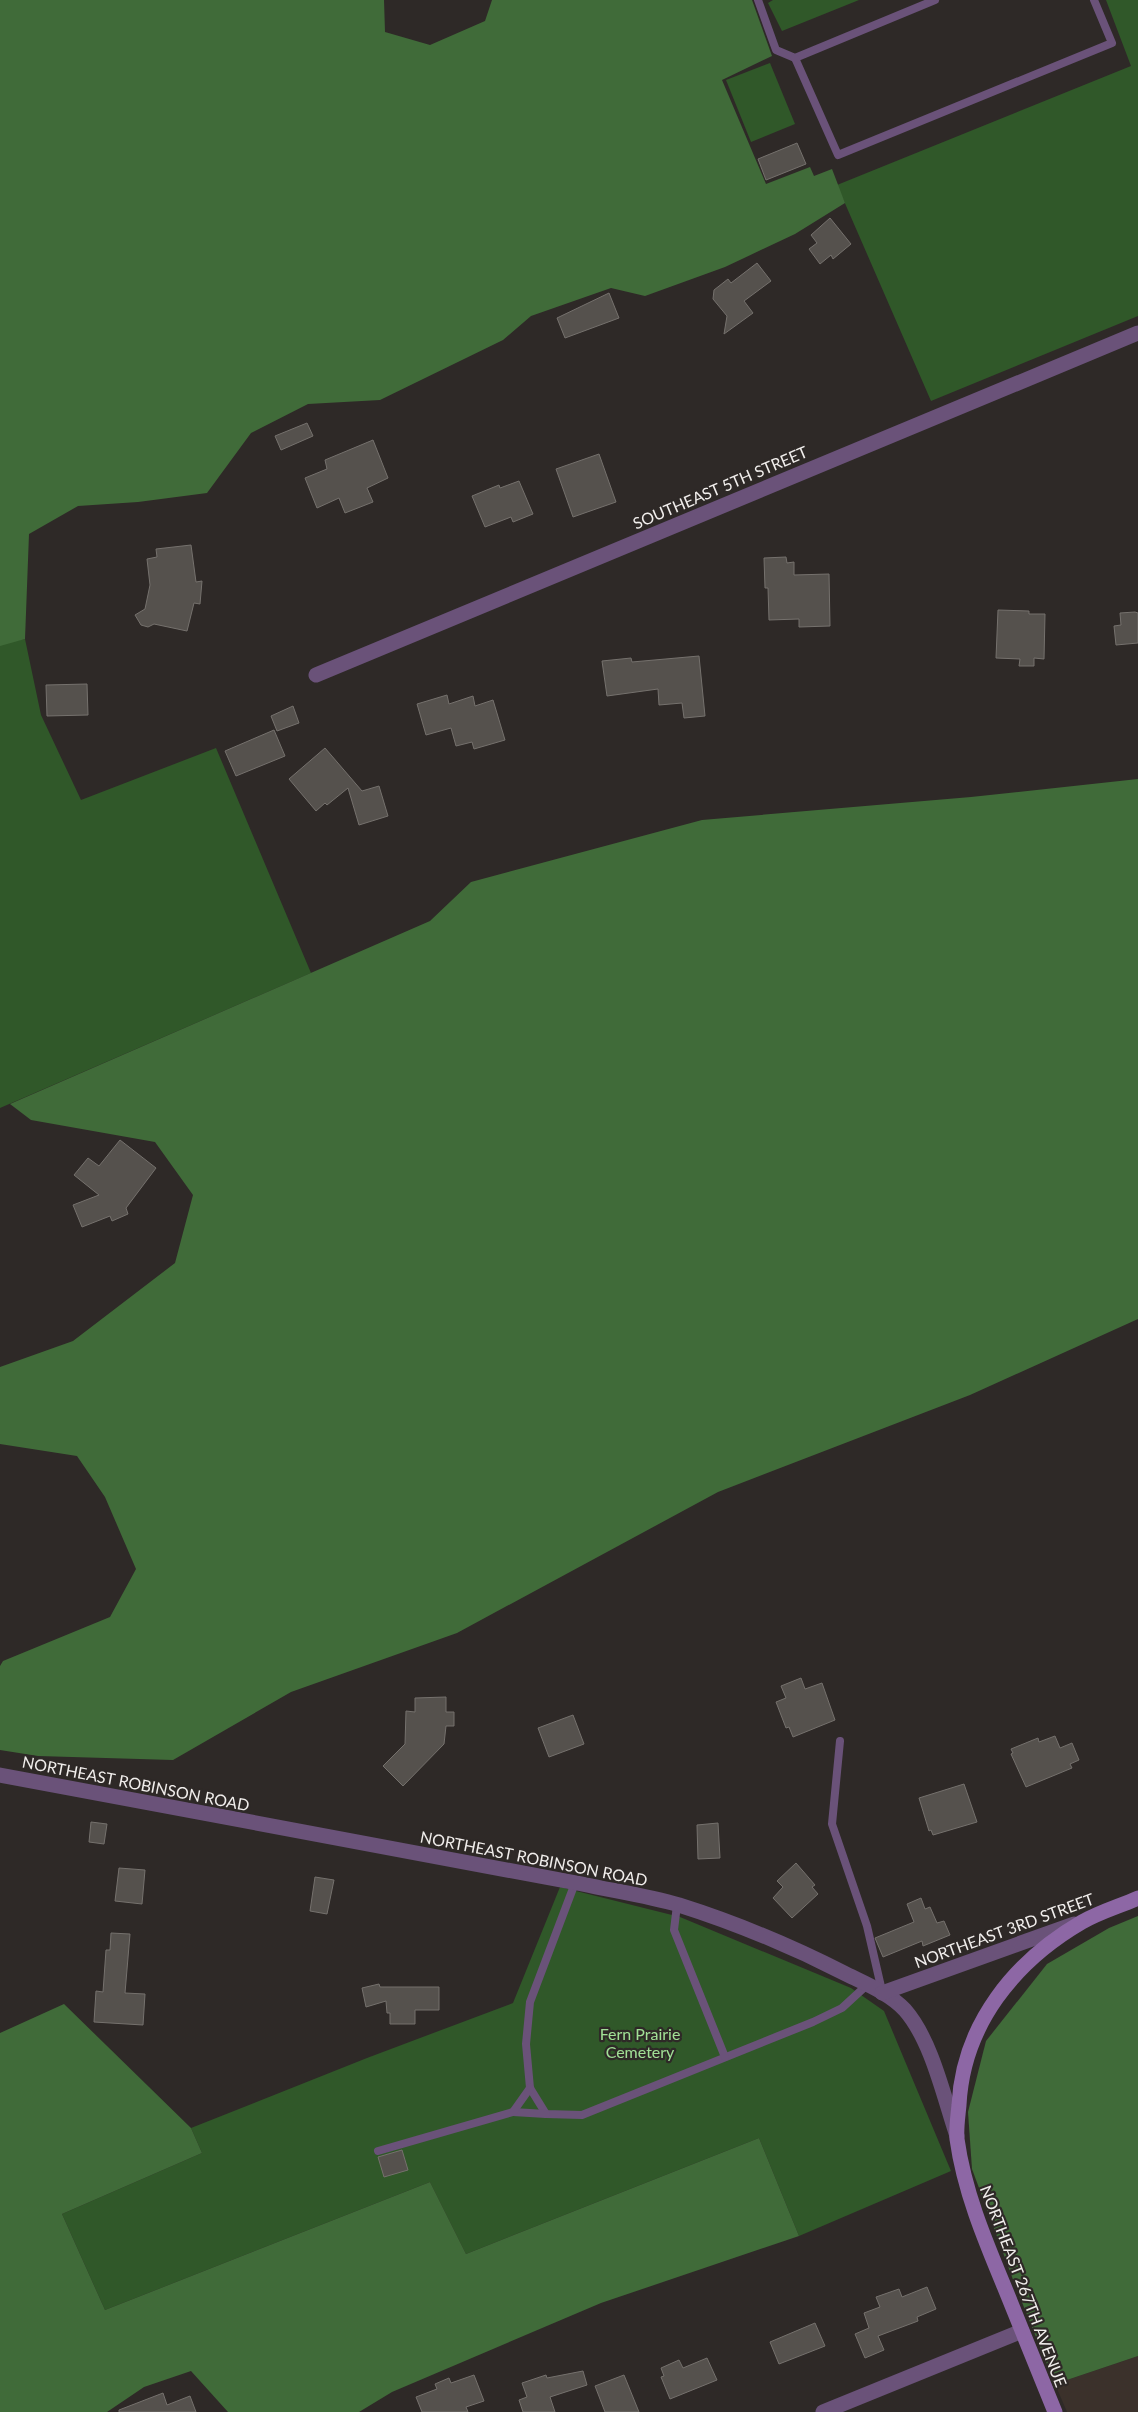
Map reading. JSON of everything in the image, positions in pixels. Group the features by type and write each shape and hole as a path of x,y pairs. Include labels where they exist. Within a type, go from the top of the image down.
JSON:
{"main road":[{"name":"NORTHEAST 3RD STREET","path":"1084,1921 1138,1898"},
{"name":"NORTHEAST 267TH AVENUE","path":"1055,2412 970,2198 957,2137 962,2074 976,2033 1024,1952 1051,1942 1084,1921"}],"street":[{"name":"SOUTHEAST 5TH STREET","path":"316,675 1138,333"},
{"name":"NORTHEAST ROBINSON ROAD","path":"0,1775 575,1883 677,1905 720,1919 805,1953 882,1993 904,2010 918,2030 933,2065 957,2137"},
{"name":"NORTHEAST 3RD STREET","path":"882,1993 1024,1952"},
{"path":"823,2412 1022,2331"}],"lane":[{"path":"758,0 776,50 796,58 935,0"},
{"path":"796,58 838,156 1112,43 1094,0"},
{"path":"840,1741 832,1824 866,1926 882,1993"},
{"path":"546,2114 530,2088 526,2044 530,2002 575,1883"},
{"path":"677,1905 674,1930 725,2057"},
{"path":"378,2151 512,2112 582,2115 813,2022 842,2008 867,1985"},
{"path":"512,2112 530,2088"}],"shaded area":[{"path":"1138,2356 1138,2412 1067,2412 1055,2384"}],"green space":[{"path":"0,0 384,0 385,32 430,45 485,21 492,0 752,0 772,56 722,80 766,184 810,167 814,176 832,169 845,203 795,234 725,267 645,296 611,288 531,316 503,340 380,400 308,404 251,433 207,493 138,502 78,506 29,534 25,639 0,646"},
{"path":"773,0 859,0 782,31 768,3"},
{"path":"1106,0 1138,0 1138,316 931,401 837,185 1131,66"},
{"path":"770,63 795,124 751,142 726,80"},
{"path":"25,639 41,715 81,800 216,748 311,973 0,1108 0,644"},
{"path":"1138,779 1138,1319 970,1395 718,1492 457,1633 291,1692 173,1760 38,1756 0,1750 0,1666 3,1661 110,1617 136,1569 105,1497 77,1456 0,1444 0,1367 73,1341 175,1263 193,1195 155,1142 31,1120 10,1104 430,921 471,882 702,820 971,797"},
{"name":"Fern Prairie Cemetery","path":"560,1887 680,1917 851,1988 884,2011 951,2171 799,2236 759,2138 466,2254 430,2182 105,2310 62,2214 202,2153 191,2128 367,2058 513,2003"},
{"path":"1138,1916 1138,2356 1055,2384 1015,2285 972,2169 968,2112 986,2041 1047,1964 1109,1928"},
{"path":"64,2004 191,2128 202,2153 62,2214 105,2310 430,2182 466,2254 759,2138 799,2236 601,2303 392,2392 359,2412 228,2412 191,2371 144,2387 107,2412 0,2412 0,2033"}],"building":[{"path":"797,143 806,164 766,180 758,159"},
{"path":"830,218 851,244 833,259 831,255 820,264 809,249 817,243 811,235"},
{"path":"757,263 771,281 744,301 753,313 724,334 727,316 713,299 714,290 728,279 731,283"},
{"path":"609,293 619,318 565,338 557,318"},
{"path":"307,423 313,436 281,450 275,436"},
{"path":"373,440 388,478 367,488 373,502 345,513 339,498 317,508 305,478 327,469 325,460"},
{"path":"599,454 616,502 573,517 556,469"},
{"path":"519,481 533,514 513,522 511,517 485,527 472,496 499,485 500,488"},
{"path":"191,545 196,582 202,581 200,604 194,603 187,631 154,624 148,627 141,625 135,615 145,609 150,585 147,559 157,557 156,549"},
{"path":"786,557 787,563 794,562 794,575 829,574 830,626 799,627 799,619 769,620 768,588 765,588 764,558"},
{"path":"998,610 1029,611 1029,614 1045,614 1044,659 1034,658 1034,666 1019,666 1020,659 996,658"},
{"path":"1120,613 1138,613 1138,643 1116,645 1114,626 1121,625"},
{"path":"699,656 705,716 684,718 682,703 659,705 658,689 607,696 602,661 631,658 632,662"},
{"path":"87,684 88,715 47,716 46,685"},
{"path":"447,695 449,704 473,696 475,706 493,700 505,740 474,749 472,742 456,746 451,728 426,735 417,704"},
{"path":"293,706 299,723 277,731 271,716"},
{"path":"274,730 285,756 236,776 225,751"},
{"path":"325,748 362,791 379,786 388,816 359,825 348,788 327,805 325,803 316,811 289,779"},
{"path":"120,1140 156,1168 126,1208 128,1214 112,1221 110,1216 82,1227 73,1205 99,1195 74,1175 88,1158 99,1166"},
{"path":"801,1678 805,1689 822,1683 835,1720 793,1737 789,1727 786,1728 776,1702 786,1698 781,1686"},
{"path":"446,1697 446,1712 454,1712 454,1726 446,1726 444,1744 403,1786 383,1766 405,1744 406,1711 415,1712 415,1698"},
{"path":"573,1715 584,1744 549,1757 538,1728"},
{"path":"1055,1736 1060,1748 1072,1743 1079,1760 1070,1764 1072,1768 1026,1787 1011,1754 1013,1753 1011,1749 1038,1738 1039,1742"},
{"path":"964,1784 977,1822 933,1835 931,1830 929,1831 919,1798"},
{"path":"91,1822 107,1824 104,1844 89,1842"},
{"path":"718,1823 720,1858 698,1859 697,1825"},
{"path":"796,1863 815,1885 812,1887 818,1894 792,1918 773,1898 783,1887 777,1881"},
{"path":"119,1868 145,1870 142,1904 115,1901"},
{"path":"315,1877 334,1880 327,1914 310,1911"},
{"path":"921,1898 925,1909 930,1907 937,1923 944,1921 950,1935 923,1946 922,1941 883,1957 875,1938 914,1922 907,1904"},
{"path":"111,1933 130,1934 125,1993 145,1994 143,2025 94,2022 96,1991 103,1992 106,1950 110,1950"},
{"path":"379,1984 380,1987 439,1987 439,2010 415,2010 415,2024 390,2024 390,2013 387,2013 386,2001 366,2007 362,1988"},
{"path":"402,2150 408,2170 384,2177 378,2157"},
{"path":"927,2287 936,2309 917,2317 918,2321 878,2336 884,2350 865,2358 855,2334 869,2328 864,2313 880,2307 876,2297 899,2289 902,2297"},
{"path":"815,2323 825,2346 779,2364 770,2342"},
{"path":"707,2358 717,2380 670,2399 661,2377 664,2376 661,2368 679,2360 683,2368"},
{"path":"583,2371 587,2385 550,2397 555,2412 523,2412 519,2400 527,2397 522,2383 546,2375 547,2378"},
{"path":"474,2375 484,2401 466,2407 468,2412 422,2412 416,2397 437,2389 435,2384 449,2378 451,2383"},
{"path":"624,2375 639,2412 605,2412 595,2386"},
{"path":"163,2393 167,2405 190,2396 196,2412 119,2412 119,2410"}]}
